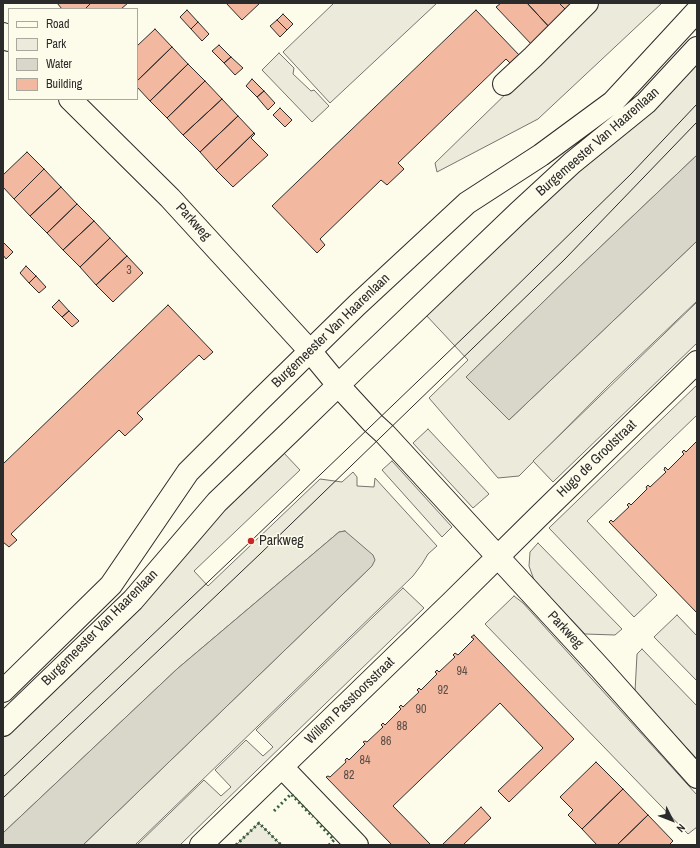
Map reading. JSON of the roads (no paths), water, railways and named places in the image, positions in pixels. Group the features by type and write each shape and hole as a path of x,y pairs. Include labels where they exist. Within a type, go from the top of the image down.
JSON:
{"main road":[{"path":"504,84 586,3"},
{"name":"Burgemeester Van Haarenlaan","path":"3,691 111,585 188,472 310,351 357,305 467,203 541,155 613,102 697,11"},
{"name":"Burgemeester Van Haarenlaan","path":"3,725 132,600 217,502 518,212 572,163 646,103 697,48"},
{"name":"Parkweg","path":"71,100 170,198 310,351 338,385 385,434 600,668 697,777"},
{"name":"Hugo de Grootstraat","path":"498,557 697,362"},
{"name":"Willem Passtoorsstraat","path":"201,845 498,557"},
{"path":"282,767 357,845"}],"water":[{"path":"697,155 697,241 509,420 466,377"},
{"path":"345,531 373,555 375,560 372,566 83,845 3,845 3,833 177,669 339,532"}],"tram line":[{"path":"3,777 489,313 631,174 697,104"},
{"path":"3,798 260,554 565,259 697,122"}],"place":[{"name":"Parkweg","path":"251,541"}]}
